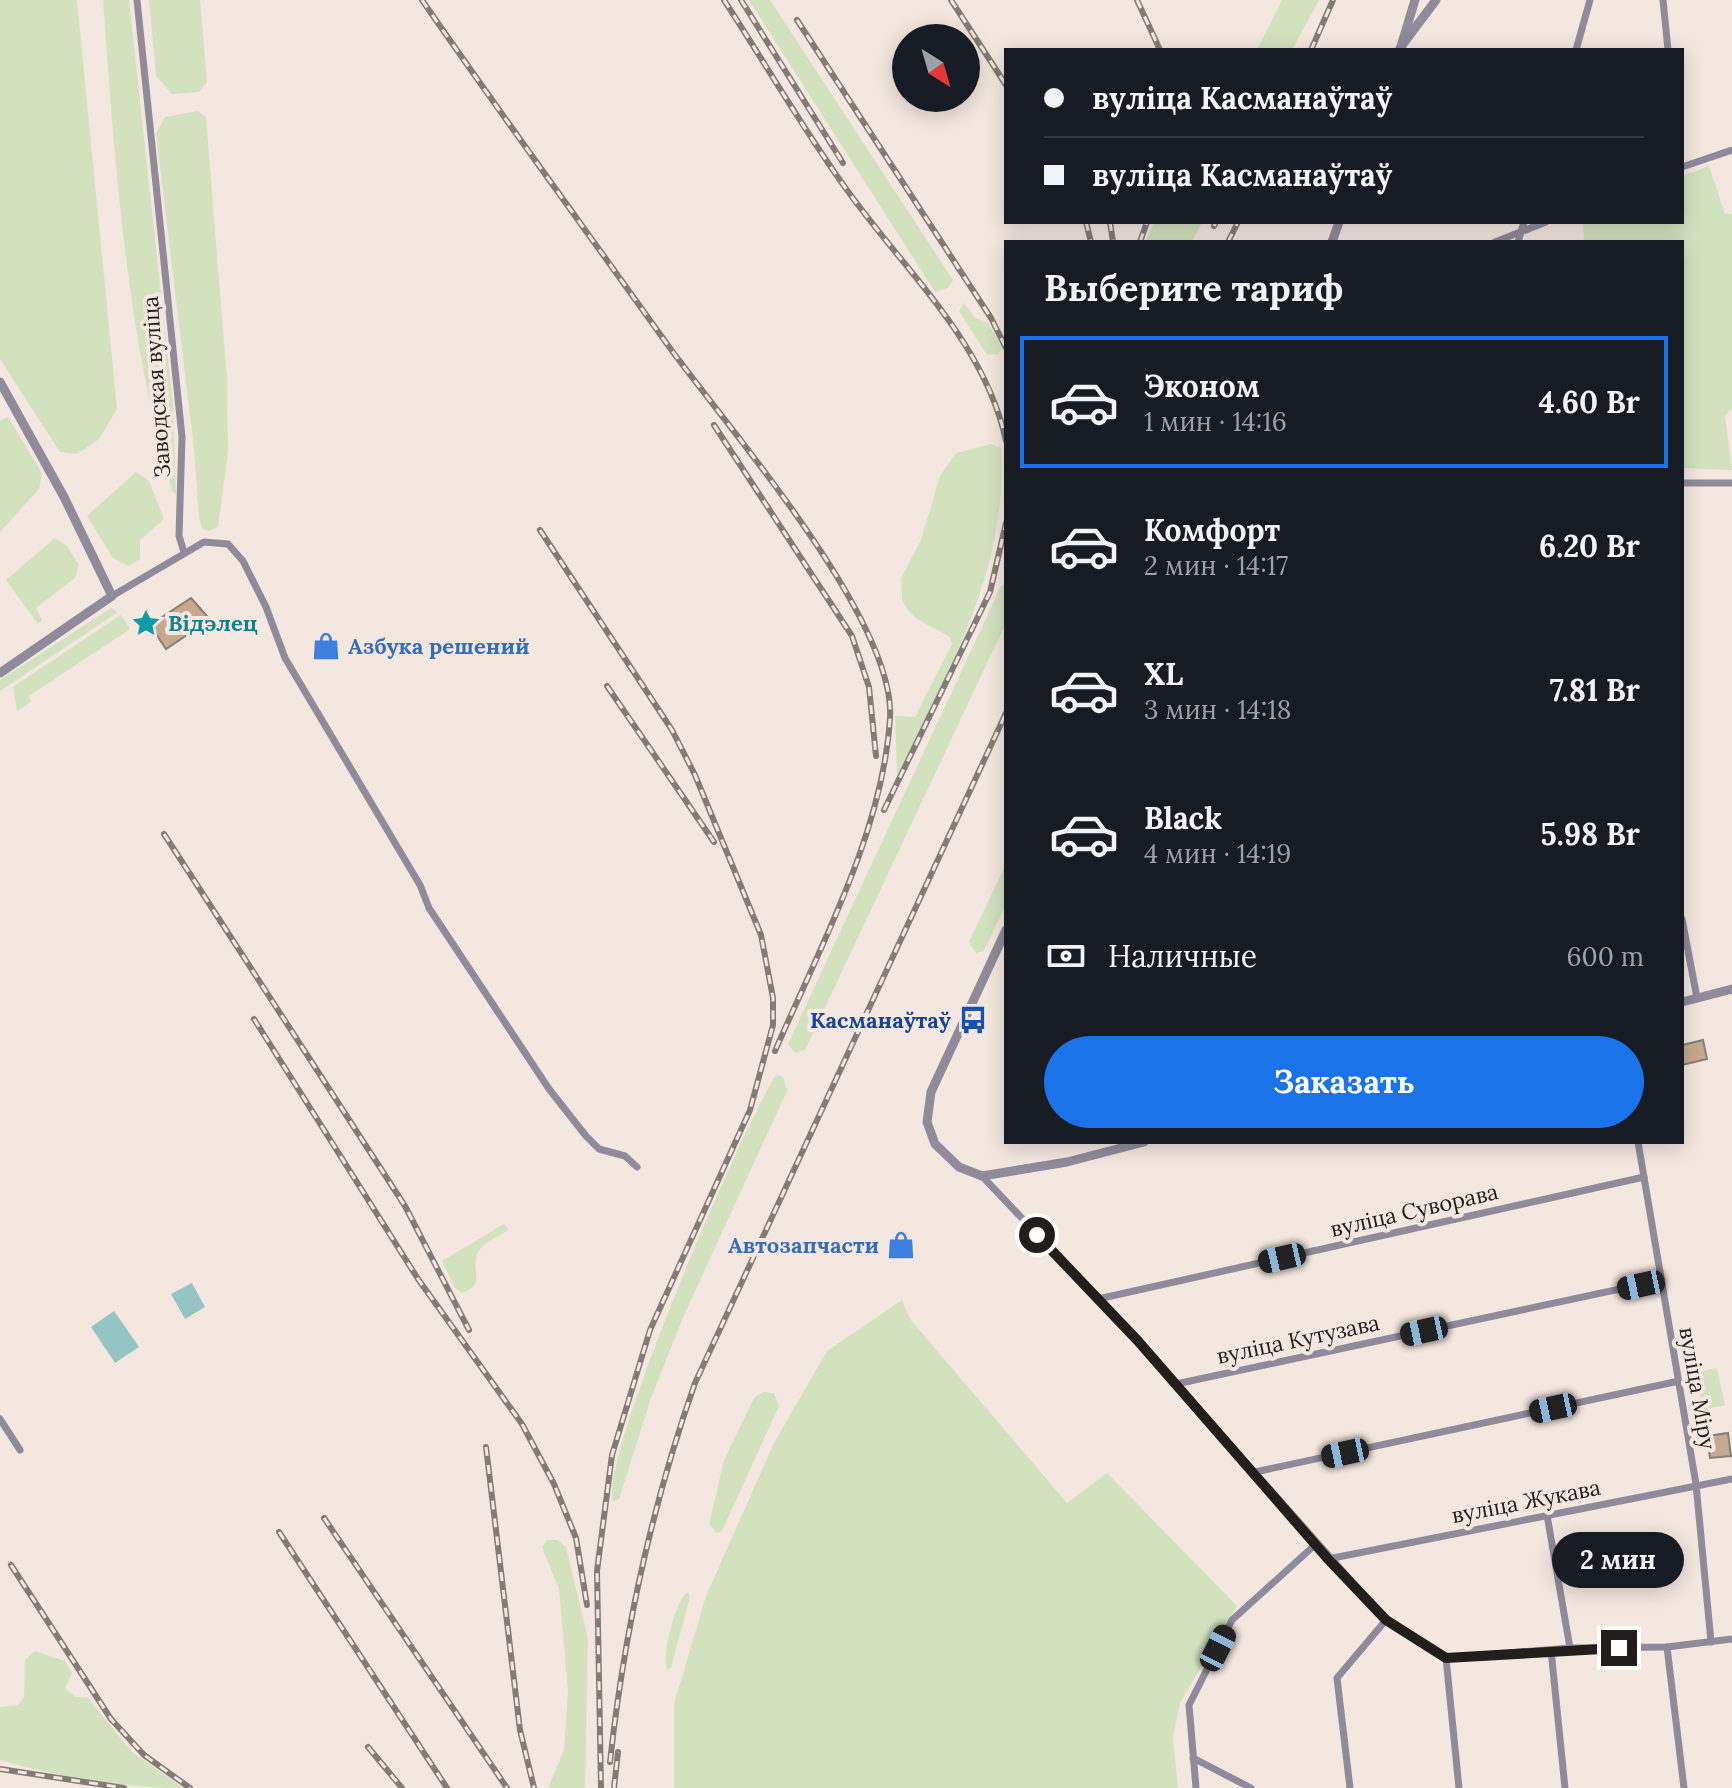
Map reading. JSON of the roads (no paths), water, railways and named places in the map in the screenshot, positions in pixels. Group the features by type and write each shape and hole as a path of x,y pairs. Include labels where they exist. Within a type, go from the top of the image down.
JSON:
{"street":[{"name":"Заводская вуліца","path":"137,0 182,437 179,536 184,552"},
{"path":"1401,48 1436,0"},
{"path":"1577,48 1590,0"},
{"path":"1663,0 1668,48"},
{"path":"1400,48 1414,5 1427,15"},
{"path":"1684,166 1732,150"},
{"path":"1519,240 1523,224"},
{"path":"1500,240 1541,224"},
{"path":"0,382 64,497 112,596"},
{"path":"1684,483 1732,483"},
{"path":"0,673 112,596 184,552 204,542 228,544 243,561 266,607 285,658 467,966 549,1089 586,1136 599,1149 625,1156 637,1167"},
{"path":"1684,930 1697,998"},
{"path":"1004,934 929,1100 927,1122 935,1144 959,1167 982,1176 1176,1384 1328,1559 1386,1620 1446,1658 1570,1648 1667,1647 1732,1639"},
{"path":"1684,1001 1732,989"},
{"name":"вуліца Міру","path":"1638,1144 1696,1484 1711,1642"},
{"path":"982,1176 1123,1145"},
{"name":"вуліца Суворава","path":"1098,1299 1644,1177"},
{"name":"вуліца Кутузава","path":"1176,1384 1662,1280"},
{"path":"1255,1472 1679,1381"},
{"path":"0,1419 20,1450"},
{"name":"вуліца Жукава","path":"1328,1559 1732,1479"},
{"path":"1547,1515 1570,1648"},
{"path":"1196,1788 1189,1705 1232,1620 1316,1544"},
{"path":"1350,1788 1337,1678 1386,1620"},
{"path":"1667,1647 1684,1788"},
{"path":"1551,1650 1565,1788"},
{"path":"1446,1658 1459,1788"},
{"path":"1193,1758 1251,1788"}],"water":[{"path":"192,1283 205,1307 185,1319 171,1294"},
{"path":"114,1311 139,1347 115,1363 91,1327"}],"railway":[{"path":"422,0 667,344 803,525 838,578 866,629 885,677 890,718 885,761 875,804 847,888 775,1051"},
{"path":"724,0 831,167 961,339 980,371 1004,434"},
{"path":"741,0 843,163"},
{"path":"951,0 1004,82"},
{"path":"1137,0 1159,48"},
{"path":"1312,48 1333,0"},
{"path":"797,20 991,318 1004,344"},
{"path":"1086,224 1090,240"},
{"path":"1110,224 1113,240"},
{"path":"1141,240 1146,224"},
{"path":"1229,240 1237,224"},
{"path":"714,425 852,636 869,687 876,756"},
{"path":"540,530 672,730 695,775 761,935 773,998 773,1025 750,1110 650,1330 612,1455 597,1571 601,1788"},
{"path":"884,810 990,592 1004,532"},
{"path":"607,686 714,842"},
{"path":"610,1762 623,1666 642,1570 666,1476 695,1383 1004,717"},
{"path":"164,834 405,1206 469,1330"},
{"path":"254,1019 418,1279 522,1424 554,1484 576,1538 587,1605"},
{"path":"486,1447 520,1730 534,1788"},
{"path":"324,1518 507,1788"},
{"path":"279,1532 447,1788"},
{"path":"11,1565 111,1719 144,1755 190,1788"},
{"path":"368,1747 402,1788"},
{"path":"614,1788 618,1752"},
{"path":"0,1769 124,1788"}],"place":[{"name":"Відэлец","path":"146,623"},
{"name":"Азбука решений","path":"326,646"},
{"name":"Касманаўтаў","path":"973,1020"},
{"name":"Автозапчасти","path":"901,1245"}]}
